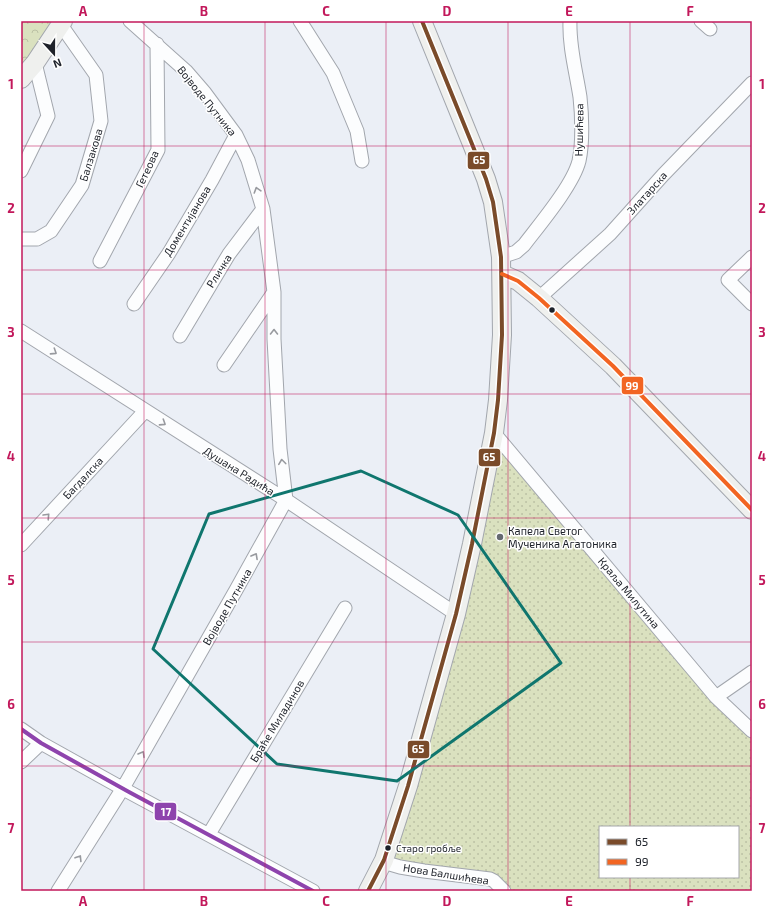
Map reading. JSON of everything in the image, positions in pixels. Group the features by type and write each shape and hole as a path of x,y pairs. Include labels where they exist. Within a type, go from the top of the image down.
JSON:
{"street":[{"name":"Војводе Путника","path":"58,891 122,788 286,500 280,449 274,339 274,292 263,209 248,160 236,135 186,72 130,21"},
{"path":"300,21 333,73 357,131 362,161"},
{"path":"368,891 383,862 408,786 456,614 472,544 494,433 498,400 502,335 502,265 493,202 486,179 422,21"},
{"name":"Нушићева","path":"502,265 524,246 566,188 578,162 581,117 580,98 571,49 570,21"},
{"path":"21,79 35,63 62,23"},
{"name":"Балзакова","path":"21,239 37,239 51,231 56,224 82,185 101,121 96,75 62,23"},
{"name":"Гетеова","path":"100,261 158,150 157,44"},
{"path":"21,172 48,116 35,63"},
{"name":"Златарска","path":"539,298 610,234 663,175 752,83"},
{"name":"Доментијанова","path":"134,304 169,254 236,135"},
{"name":"Рличка","path":"180,336 229,254 263,209"},
{"path":"752,257 728,280 752,304"},
{"path":"502,265 613,366 752,510"},
{"path":"224,365 274,292"},
{"name":"Душана Радића","path":"21,331 286,500 456,614"},
{"name":"Багдалска","path":"21,545 145,411"},
{"name":"Краља Милутина","path":"494,433 716,697 752,732"},
{"name":"Браће Миладинов","path":"209,834 345,608"},
{"path":"716,697 752,672"},
{"path":"21,729 41,743 122,788 313,891"},
{"path":"21,762 41,743"},
{"name":"Нова Балшићева","path":"383,862 400,867 424,871 490,879 504,891"}],"highlighted area":[{"path":"361,471 458,515 561,663 397,781 277,764 153,649 209,514"}],"green space":[{"path":"21,21 63,21 21,79"},
{"name":"Старо гробље","path":"494,433 752,731 752,891 500,891 484,871 384,860"}],"transit line":[{"name":"65","path":"368,891 384,860 408,786 456,614 472,544 494,433 498,400 502,335 501,257 493,202 486,179 422,21"},
{"name":"99","path":"502,274 518,281 539,298 613,366 752,510"},
{"name":"17","path":"21,729 41,743 129,792 313,891"}],"place":[{"name":"Капела Светог Мученика Агатоника","path":"500,537"},
{"name":"Старо гробље","path":"388,848"}]}
